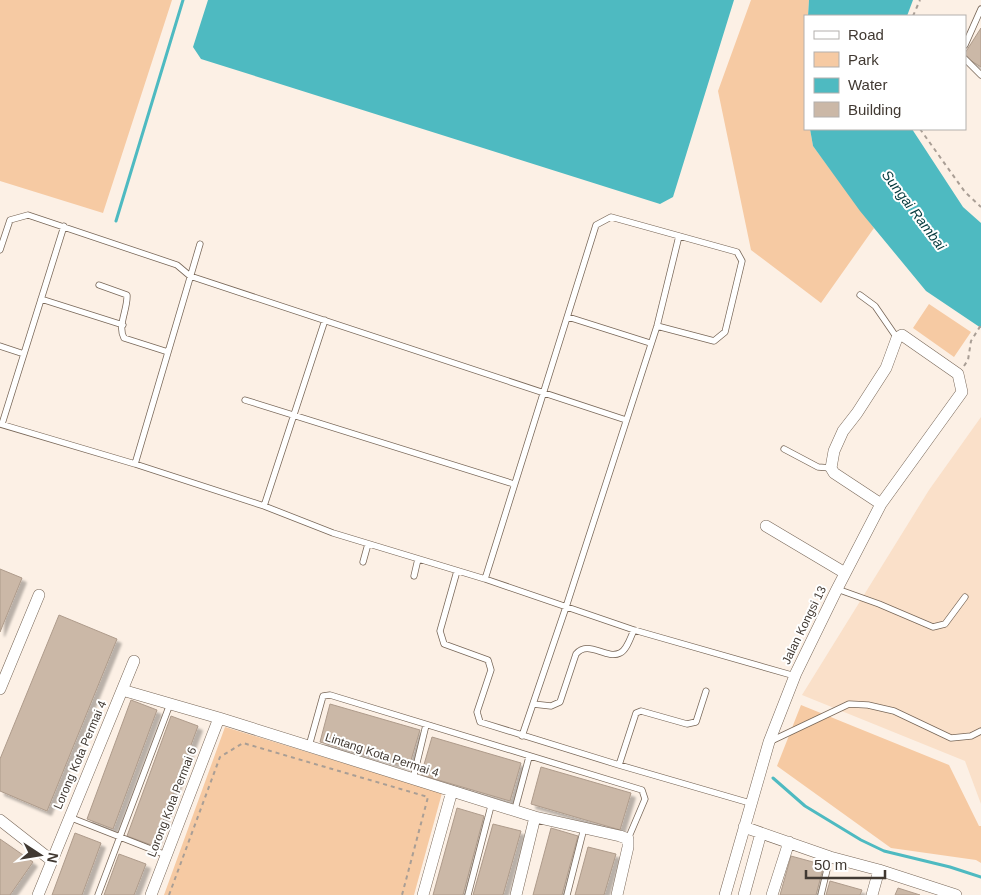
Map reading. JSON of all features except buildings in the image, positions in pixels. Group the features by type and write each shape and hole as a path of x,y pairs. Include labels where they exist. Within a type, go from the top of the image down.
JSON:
{"street":[{"path":"881,504 834,473 831,468 834,451 843,431 886,368 896,338 902,336 958,374"},
{"name":"Jalan Kongsi 13","path":"725,895 769,742 795,676 881,504 962,392 958,374"},
{"path":"766,526 845,573"},
{"path":"0,689 39,595"},
{"name":"Lorong Kota Permai 4","path":"51,860 134,661"},
{"name":"Lintang Kota Permai 4","path":"122,690 515,809 535,817 620,836 628,843"},
{"name":"Lorong Kota Permai 6","path":"151,895 219,718"},
{"path":"424,895 452,791"},
{"path":"516,895 535,817"},
{"path":"0,820 51,860 38,895"},
{"path":"744,827 830,857 879,870 956,895"},
{"path":"744,895 761,833"},
{"path":"772,895 789,842"},
{"path":"616,895 628,843"},
{"path":"872,895 879,870"}],"lane":[{"path":"966,43 981,9"},
{"path":"966,60 981,74"},
{"path":"0,250 10,220 28,215 177,265 190,276 626,420"},
{"path":"484,578 596,225 611,217 737,252 742,261 725,332 714,341 657,326"},
{"path":"64,226 1,424 135,464 264,506 334,533 484,578 634,630 795,676"},
{"path":"522,736 657,326 679,236"},
{"path":"135,464 200,244"},
{"path":"99,285 127,295 128,303 121,333 124,338 168,352"},
{"path":"860,295 875,306 896,338"},
{"path":"41,299 123,325"},
{"path":"568,317 650,343"},
{"path":"264,506 325,320"},
{"path":"0,346 24,354"},
{"path":"246,400 514,484"},
{"path":"784,449 818,467 831,468"},
{"path":"363,562 368,544"},
{"path":"414,576 418,559"},
{"path":"457,571 440,630 444,644 488,660 491,670 477,712 480,722 619,766 750,803"},
{"path":"837,589 879,604 933,627 945,624 965,597"},
{"path":"533,704 551,706 560,702 579,649 585,648 613,654 621,653 634,630"},
{"path":"619,766 636,713 641,711 688,724 696,722 706,691"},
{"path":"309,746 324,696 330,696 426,724 642,790 644,799 628,843"},
{"path":"98,895 170,704"},
{"path":"769,742 849,704 868,705 894,710 951,738 971,736 981,731"},
{"path":"414,779 426,724"},
{"path":"515,809 530,757"},
{"path":"468,895 492,802"},
{"path":"69,817 166,855"},
{"path":"567,895 584,828"},
{"path":"821,895 830,857"}],"path":[{"path":"913,15 920,0"},
{"path":"921,130 965,192 981,208"},
{"path":"958,374 968,360 971,341 981,325"},
{"path":"169,895 220,757 243,743 428,797 402,895"}],"shaded area":[{"path":"981,417 981,804 965,761 802,695 929,490"}],"green space":[{"path":"0,0 172,0 103,213 0,181"},
{"path":"751,0 809,0 808,15 804,15 804,130 810,130 813,146 874,228 821,303 751,250 718,91"},
{"path":"929,304 971,332 954,357 913,328"},
{"path":"801,705 949,765 979,826 981,826 981,863 976,860 891,848 777,766"},
{"path":"225,727 442,793 414,895 164,895"}],"water":[{"path":"208,0 734,0 673,197 660,204 201,59 193,47"},
{"path":"809,0 913,0 907,15 808,15"},
{"name":"Sungai Rambai","path":"810,130 913,130 963,207 981,223 981,328 926,291 860,211 813,146"}],"waterway":[{"path":"116,221 183,0"},
{"path":"773,778 805,806 861,840 884,851 950,867 981,877"}]}
